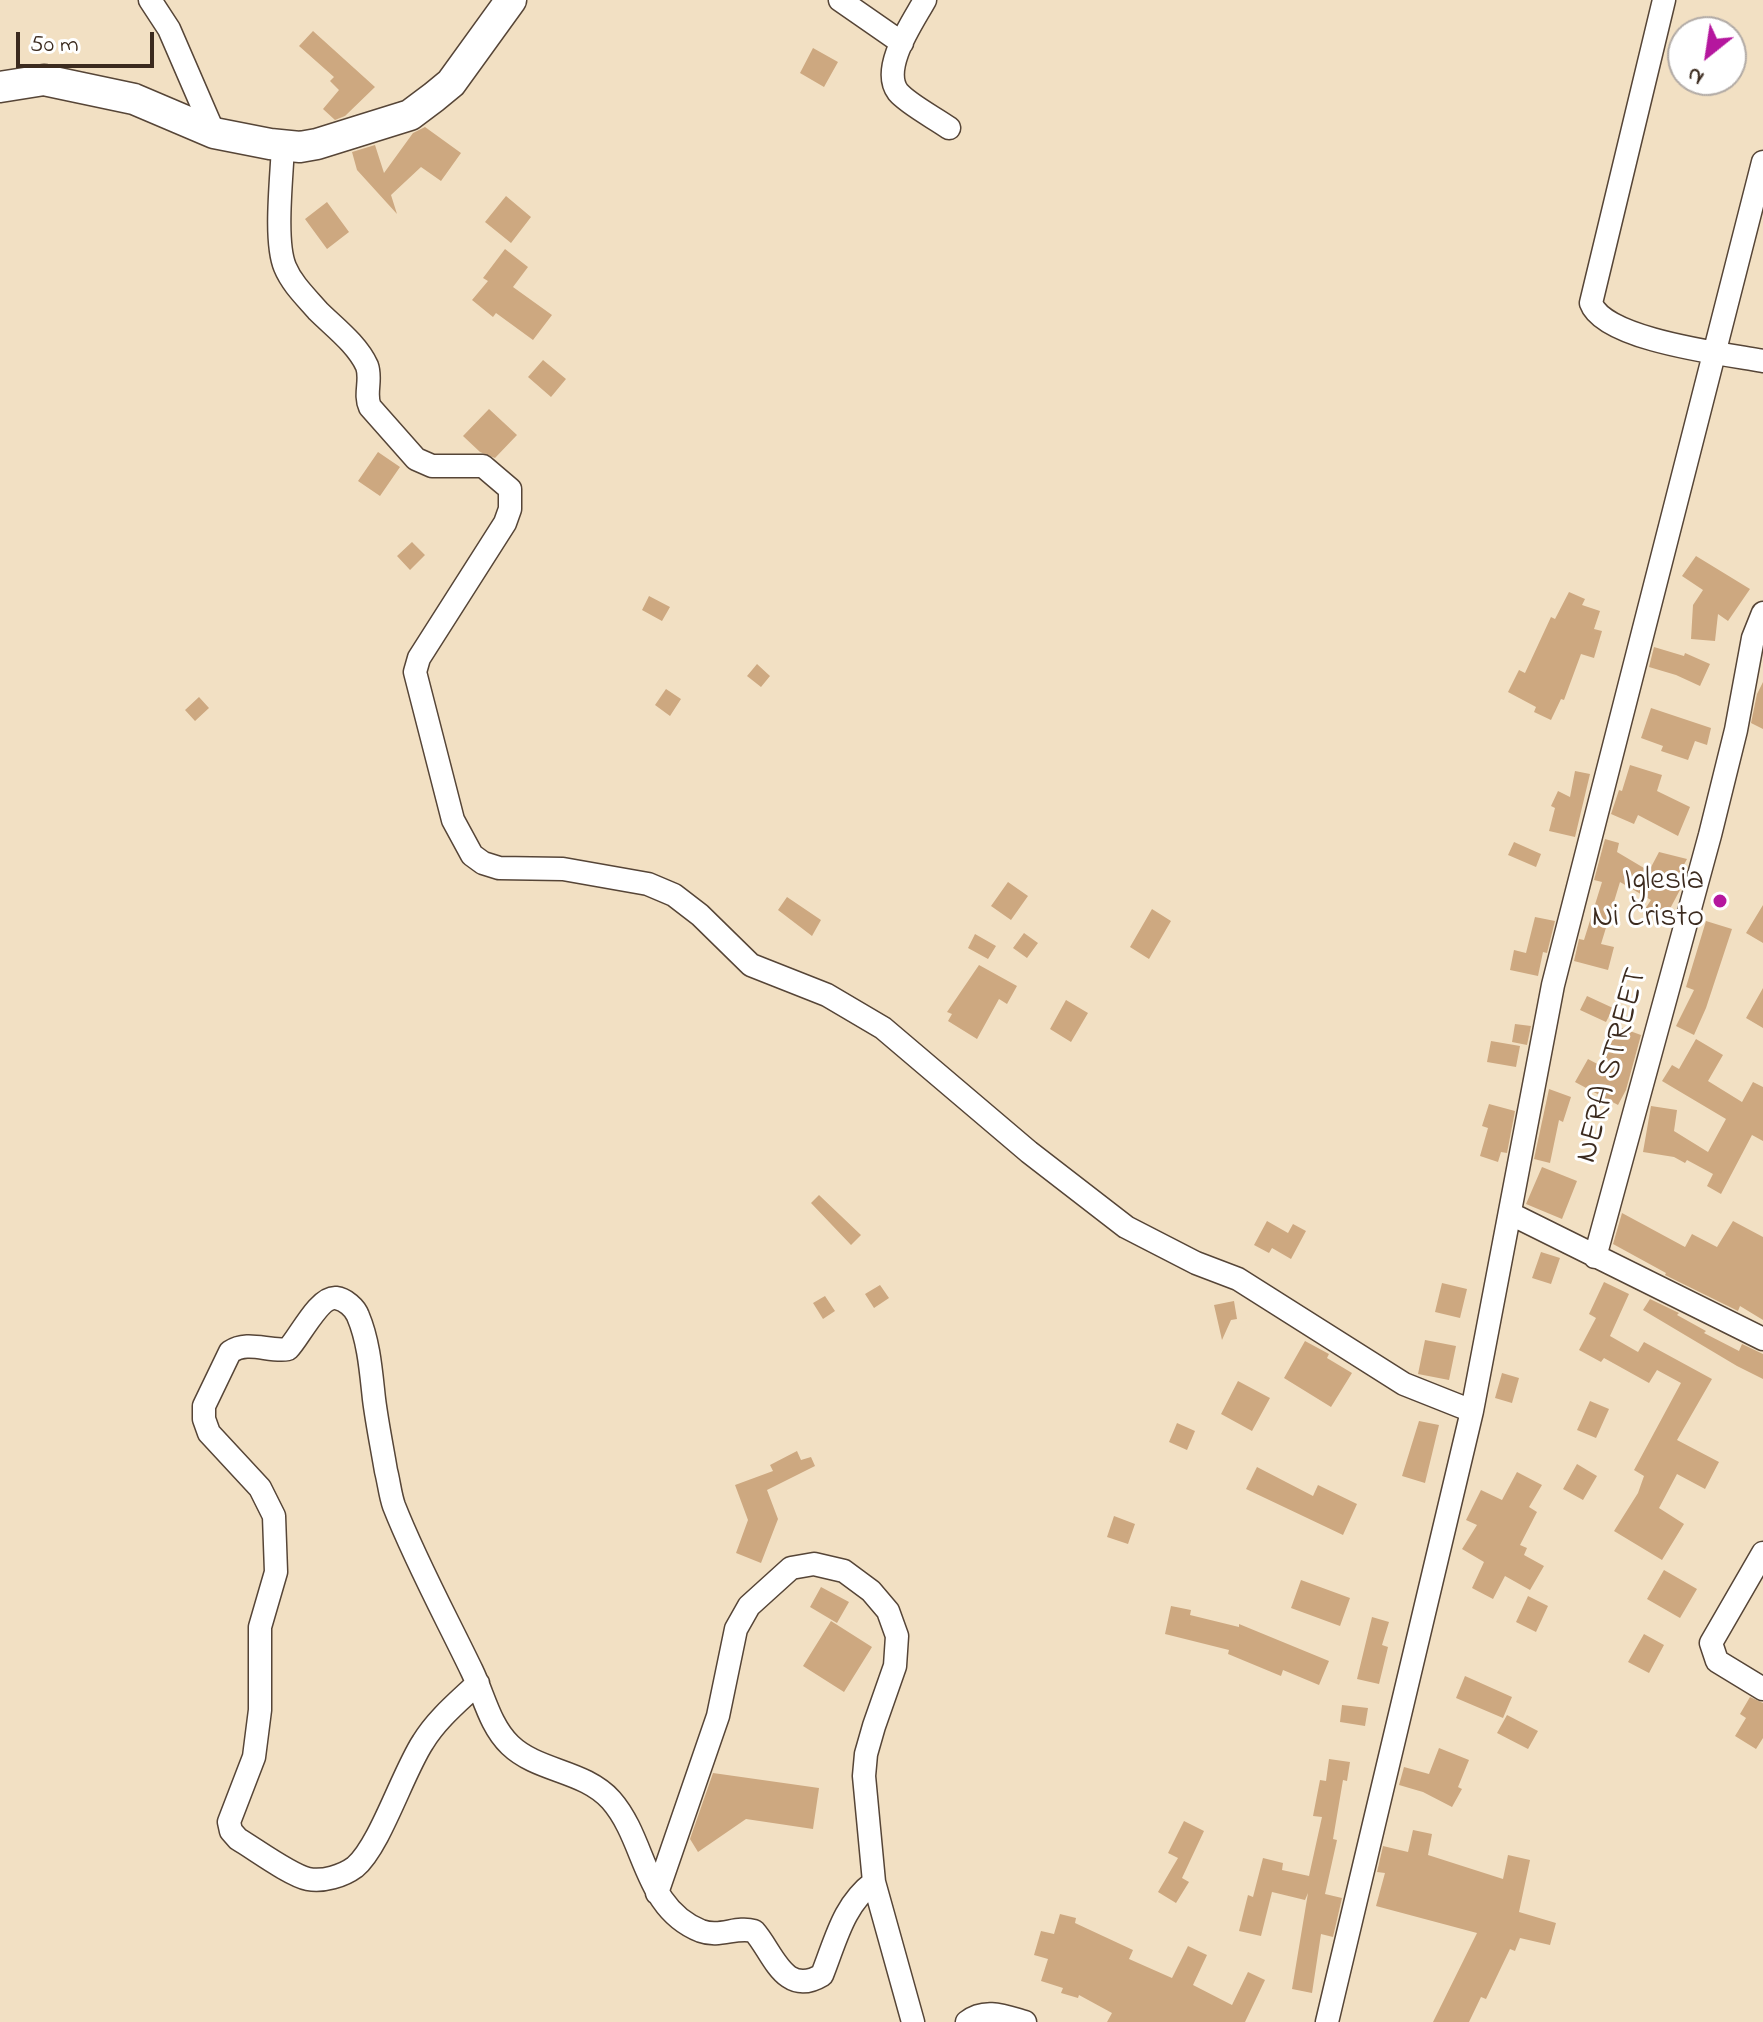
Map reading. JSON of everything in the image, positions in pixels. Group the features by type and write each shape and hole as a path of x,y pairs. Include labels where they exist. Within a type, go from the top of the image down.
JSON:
{"street":[{"path":"150,0 169,29 214,133"},
{"path":"0,87 44,80 134,99 214,133 283,145 317,144 410,115 451,83 511,0"},
{"path":"840,0 902,43"},
{"path":"925,0 893,63 893,82 899,93 949,128"},
{"path":"1664,0 1591,303 1594,312 1620,330 1763,361"},
{"path":"283,145 283,264 292,281 353,346 367,366 366,399 370,407 416,459 432,466 483,466 510,489 510,509 505,523 419,658 415,672 453,820 472,855 483,863 499,868 563,869 648,884 674,895 700,915 751,965 827,995 883,1028 1029,1152 1126,1227 1196,1263 1238,1279 1404,1384 1472,1411"},
{"path":"1327,2022 1472,1411 1553,985 1763,162"},
{"name":"NERA STREET","path":"1595,1257 1710,835 1736,730 1753,638 1763,613"},
{"path":"1511,1214 1763,1339"},
{"path":"478,1683 433,1727 420,1746 373,1842 356,1866 340,1875 320,1880 306,1878 238,1839 231,1831 229,1822 232,1812 254,1757 260,1710 260,1627 276,1572 274,1516 260,1488 209,1433 204,1419 204,1406 230,1352 238,1346 288,1349 326,1300 336,1298 348,1303 358,1313 368,1348 378,1426 393,1504 478,1683 498,1732 514,1749 575,1776 610,1799 622,1815 657,1893 668,1910 702,1931 717,1935 746,1929 754,1931 774,1964 785,1975 811,1981 822,1975 850,1905 858,1894 874,1882"},
{"path":"1763,1553 1711,1643 1717,1661 1763,1689"},
{"path":"657,1893 718,1716 736,1629 749,1606 791,1568 814,1564 844,1571 871,1591 888,1611 897,1636 895,1666 866,1754 864,1776 874,1882 913,2022"},
{"path":"967,2022 981,2014 993,2013 1025,2022"}],"building":[{"path":"313,31 375,87 345,116 335,120 323,109 339,90 330,81 334,77 299,46"},
{"path":"813,48 838,62 824,87 800,73"},
{"path":"425,127 461,153 441,181 421,167 391,195 397,214 357,170 352,152 375,145 384,173 413,133"},
{"path":"506,196 531,217 511,243 485,222"},
{"path":"327,202 349,232 327,249 305,219"},
{"path":"505,249 528,267 513,287 552,315 533,340 496,313 493,317 472,300 488,281 483,278"},
{"path":"543,360 566,379 551,397 528,377"},
{"path":"489,409 517,435 495,458 480,452 463,436"},
{"path":"378,452 400,467 380,496 358,481"},
{"path":"412,542 425,555 410,570 397,556"},
{"path":"1696,556 1750,589 1728,621 1718,614 1715,641 1691,639 1693,605 1703,590 1682,576"},
{"path":"1569,592 1585,599 1582,605 1600,611 1594,629 1602,631 1594,658 1581,654 1564,700 1561,699 1551,720 1534,712 1536,707 1508,692 1519,670 1525,673 1551,617 1555,619"},
{"path":"649,596 670,607 662,621 642,610"},
{"path":"1654,647 1684,656 1685,653 1710,664 1700,686 1649,667"},
{"path":"757,664 770,676 761,687 747,676"},
{"path":"1763,682 1763,729 1751,723"},
{"path":"666,689 681,699 670,716 655,705"},
{"path":"199,697 209,708 195,721 185,710"},
{"path":"1651,708 1711,728 1707,745 1695,741 1688,760 1661,751 1663,746 1641,738"},
{"path":"1630,765 1662,775 1657,791 1690,807 1678,836 1638,815 1634,824 1611,814"},
{"path":"1575,771 1590,774 1575,837 1549,831 1555,808 1551,806 1558,791 1570,797"},
{"path":"1605,839 1619,843 1617,852 1649,871 1659,852 1687,859 1675,882 1682,885 1681,888 1664,920 1645,909 1651,900 1620,882 1601,944 1614,947 1608,970 1574,961 1579,939 1584,940 1602,882 1594,880"},
{"path":"1514,842 1541,854 1536,867 1508,855"},
{"path":"1008,882 1028,896 1011,920 991,906"},
{"path":"787,897 821,920 812,936 778,910"},
{"path":"1763,905 1763,943 1746,933"},
{"path":"1152,909 1171,921 1149,959 1130,947"},
{"path":"1535,917 1555,921 1538,976 1510,970 1514,950 1526,953"},
{"path":"1706,921 1732,929 1694,1035 1676,1026 1694,990 1686,987"},
{"path":"1024,933 1038,943 1027,958 1013,948"},
{"path":"975,934 996,946 988,959 968,948"},
{"path":"979,965 1017,986 1007,1004 999,999 977,1039 948,1021 952,1014 947,1012"},
{"path":"1763,988 1763,1028 1746,1018"},
{"path":"1587,996 1613,1008 1606,1022 1580,1010"},
{"path":"1066,1000 1088,1013 1071,1042 1050,1029"},
{"path":"1515,1024 1531,1026 1527,1045 1512,1042"},
{"path":"1616,1026 1641,1035 1626,1090 1618,1105 1575,1082 1588,1059 1603,1067"},
{"path":"1696,1039 1723,1055 1708,1081 1742,1102 1753,1082 1763,1087 1763,1141 1752,1135 1721,1194 1707,1186 1713,1174 1687,1160 1685,1163 1674,1157 1643,1152 1651,1106 1677,1110 1674,1131 1708,1152 1726,1119 1662,1081 1672,1065 1679,1069"},
{"path":"1491,1041 1520,1046 1516,1067 1487,1062"},
{"path":"1549,1089 1571,1097 1563,1122 1559,1120 1550,1163 1534,1159"},
{"path":"1489,1104 1515,1111 1507,1153 1501,1152 1498,1162 1480,1156 1488,1128 1482,1126"},
{"path":"1542,1167 1577,1181 1562,1219 1526,1204"},
{"path":"819,1195 861,1235 851,1245 811,1203"},
{"path":"1622,1213 1685,1247 1692,1234 1717,1247 1733,1221 1763,1237 1763,1320 1740,1306 1738,1311 1665,1275 1613,1244"},
{"path":"1267,1221 1288,1233 1293,1224 1306,1231 1291,1259 1272,1248 1269,1253 1254,1245"},
{"path":"1541,1252 1560,1258 1551,1284 1532,1278"},
{"path":"1604,1282 1629,1294 1610,1336 1638,1352 1644,1342 1712,1379 1677,1440 1719,1462 1705,1489 1677,1474 1659,1508 1684,1524 1662,1560 1614,1531 1638,1493 1644,1476 1634,1470 1681,1383 1657,1370 1649,1383 1604,1358 1601,1362 1579,1350 1596,1318 1589,1314"},
{"path":"1442,1283 1467,1289 1460,1318 1435,1312"},
{"path":"880,1285 889,1298 874,1308 865,1294"},
{"path":"825,1296 835,1311 823,1319 813,1303"},
{"path":"1650,1299 1679,1313 1677,1315 1706,1331 1704,1333 1739,1351 1742,1344 1763,1354 1763,1379 1643,1310"},
{"path":"1234,1301 1237,1319 1231,1320 1222,1340 1214,1305"},
{"path":"1425,1340 1456,1346 1449,1380 1418,1374"},
{"path":"1305,1341 1329,1354 1327,1358 1352,1373 1331,1407 1284,1378"},
{"path":"1502,1373 1519,1378 1512,1403 1495,1398"},
{"path":"1238,1381 1270,1398 1252,1431 1221,1414"},
{"path":"1590,1401 1609,1409 1596,1438 1577,1430"},
{"path":"1419,1421 1439,1425 1425,1483 1402,1476"},
{"path":"1177,1423 1195,1431 1187,1450 1169,1442"},
{"path":"797,1451 801,1460 811,1457 815,1466 767,1490 778,1519 761,1563 736,1553 748,1520 735,1485 773,1471 770,1465"},
{"path":"1577,1464 1597,1476 1583,1500 1563,1489"},
{"path":"1257,1467 1313,1496 1318,1485 1357,1504 1343,1535 1246,1489"},
{"path":"1517,1472 1542,1485 1529,1507 1537,1512 1520,1545 1527,1548 1524,1555 1544,1566 1530,1590 1505,1576 1493,1599 1472,1588 1484,1562 1462,1549 1477,1525 1466,1520 1481,1490 1502,1500"},
{"path":"1114,1516 1135,1524 1128,1544 1107,1537"},
{"path":"1664,1570 1697,1589 1680,1618 1647,1599"},
{"path":"1301,1580 1350,1598 1340,1626 1291,1608"},
{"path":"821,1587 849,1602 837,1623 810,1607"},
{"path":"1528,1596 1548,1606 1536,1632 1516,1622"},
{"path":"1171,1606 1191,1610 1190,1615 1239,1627 1239,1624 1329,1661 1319,1685 1283,1670 1281,1676 1228,1654 1229,1650 1165,1634"},
{"path":"1372,1617 1389,1622 1382,1645 1388,1647 1379,1684 1357,1679"},
{"path":"831,1621 872,1647 844,1692 803,1666"},
{"path":"1644,1634 1664,1645 1649,1673 1628,1662"},
{"path":"1465,1676 1512,1697 1503,1718 1456,1698"},
{"path":"1750,1697 1763,1703 1763,1738 1756,1749 1735,1736 1746,1718 1740,1714"},
{"path":"1342,1705 1368,1708 1365,1726 1340,1722"},
{"path":"1507,1715 1538,1731 1528,1749 1497,1733"},
{"path":"1439,1748 1469,1760 1458,1787 1462,1789 1452,1807 1423,1792 1399,1785 1404,1767 1429,1774"},
{"path":"1329,1759 1350,1762 1347,1781 1343,1780 1333,1839 1337,1840 1325,1894 1342,1898 1333,1937 1321,1934 1312,1993 1292,1989 1308,1893 1305,1900 1272,1892 1261,1936 1239,1931 1248,1895 1253,1897 1263,1858 1283,1863 1282,1870 1309,1876 1322,1817 1313,1816 1320,1780 1326,1781"},
{"path":"713,1773 819,1788 813,1829 746,1819 698,1852 690,1839"},
{"path":"1184,1821 1204,1831 1182,1878 1189,1882 1176,1903 1158,1892 1178,1858 1168,1853"},
{"path":"1413,1830 1432,1834 1428,1855 1503,1879 1508,1855 1530,1860 1519,1912 1556,1923 1550,1945 1520,1938 1515,1951 1510,1949 1486,1999 1481,1997 1469,2022 1433,2022 1477,1933 1376,1906 1385,1873 1377,1872 1383,1846 1408,1852"},
{"path":"1060,1914 1076,1918 1075,1923 1133,1950 1129,1959 1172,1978 1188,1946 1207,1955 1193,1985 1232,2005 1248,1972 1265,1980 1245,2022 1107,2022 1112,2013 1079,1995 1078,1998 1061,1993 1063,1988 1041,1981 1048,1959 1034,1955 1041,1931 1054,1934"}],"place":[{"name":"Iglesia Ni Cristo","path":"1720,901"}]}
